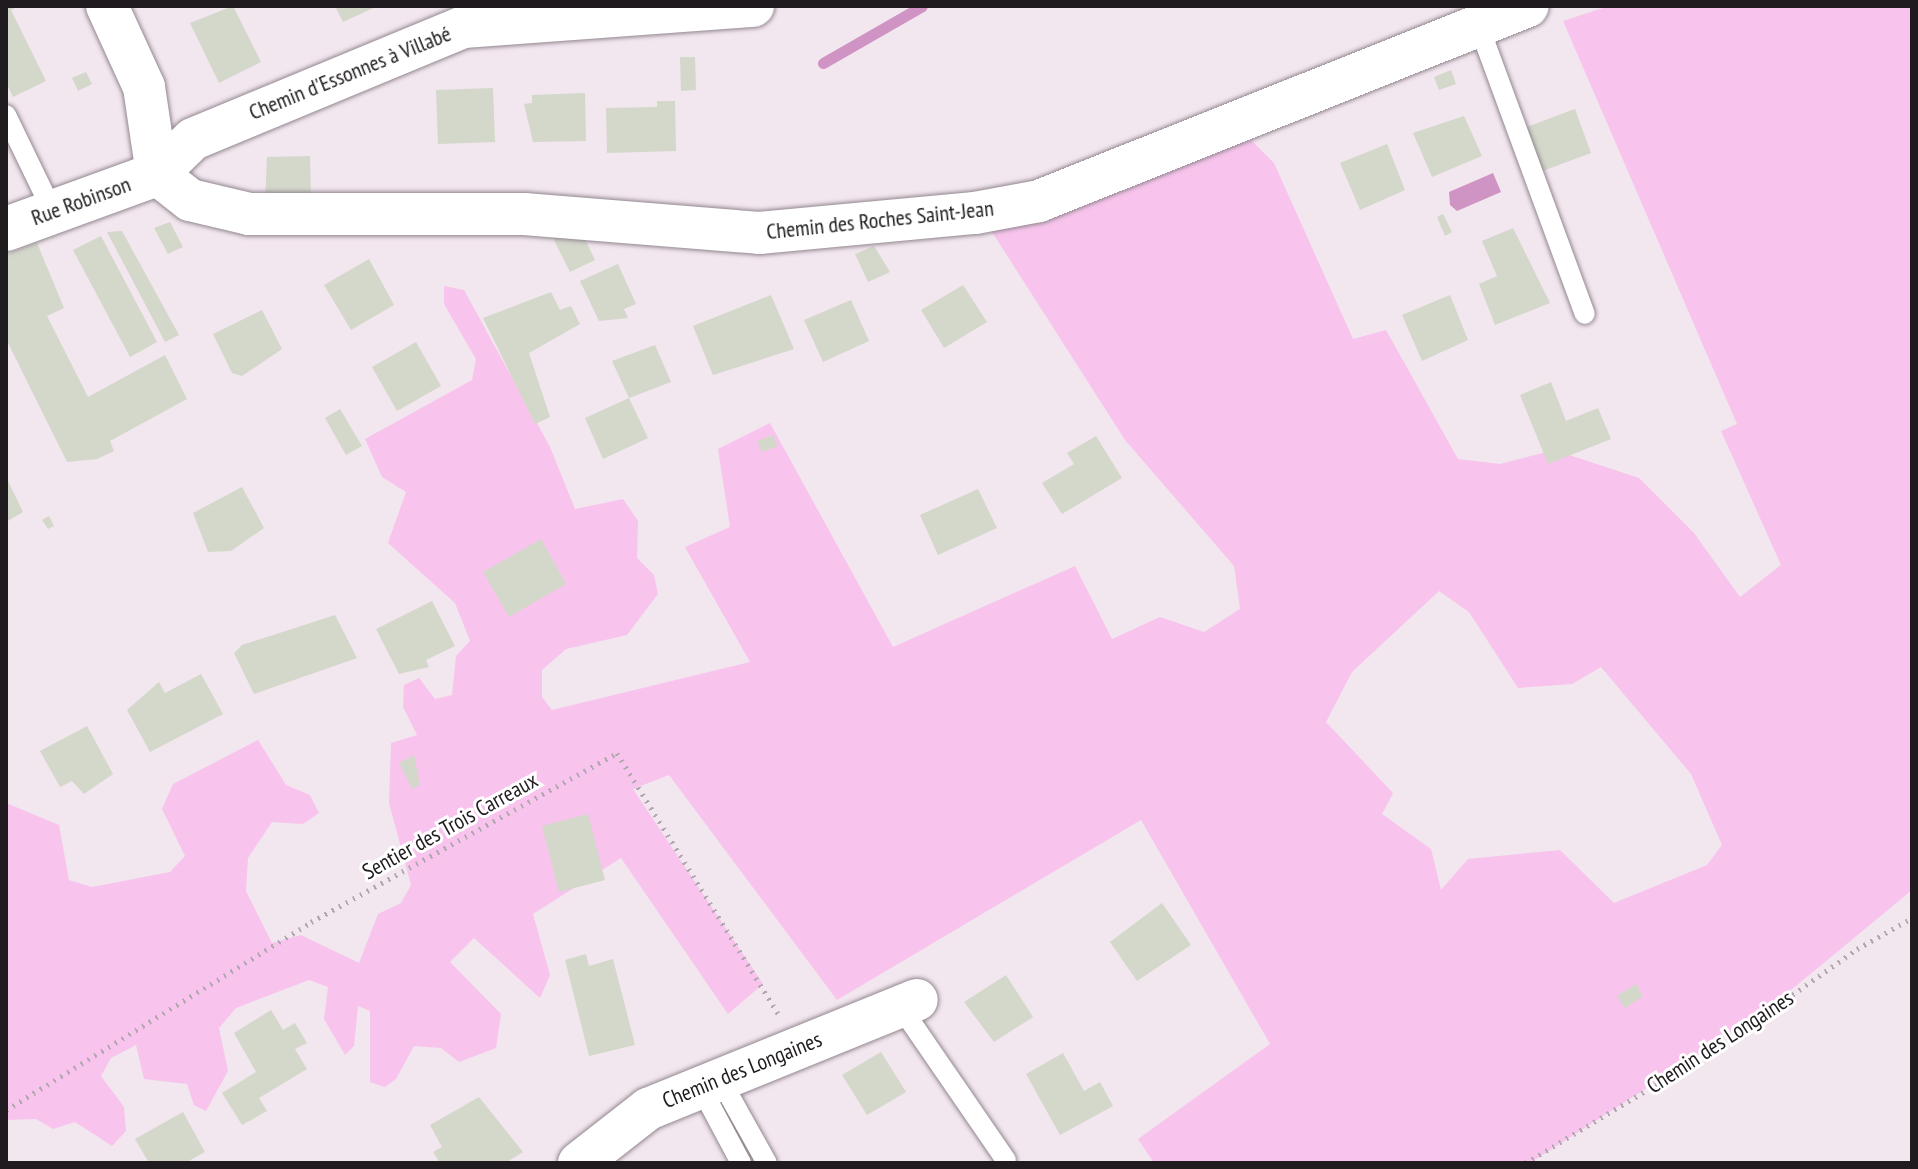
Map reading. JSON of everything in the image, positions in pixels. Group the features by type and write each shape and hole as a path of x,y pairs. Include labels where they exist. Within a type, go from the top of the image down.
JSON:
{"street":[{"path":"107,6 144,87 157,174"},
{"name":"Chemin d'Essonnes à Villabé","path":"157,174 193,139 464,27 753,6"},
{"name":"Chemin des Roches Saint-Jean","path":"157,174 190,200 249,214 524,214 759,233 975,213 1039,201 1477,21 1528,6"},
{"name":"Rue Robinson","path":"6,229 157,174"},
{"name":"Chemin des Longaines","path":"579,1163 648,1109 909,1003"}],"lane":[{"path":"1477,21 1585,314"},
{"path":"6,115 52,210"},
{"path":"909,1003 1006,1160"},
{"path":"710,1083 741,1163"},
{"path":"710,1083 767,1163"}],"path":[{"name":"Sentier des Trois Carreaux","path":"6,1110 386,878 617,753 798,1047"},
{"name":"Chemin des Longaines","path":"1525,1163 1912,918"}],"shaded area":[{"path":"1609,6 1912,6 1912,890 1762,1014 1530,1163 1154,1163 1138,1139 1270,1044 1141,820 837,1000 669,775 633,789 763,984 728,1014 621,858 533,914 550,975 540,998 474,938 450,962 501,1014 496,1048 459,1062 441,1048 414,1046 396,1079 385,1087 370,1082 370,1011 358,1006 354,1046 345,1055 324,1019 328,987 309,980 236,1008 219,1028 228,1071 206,1111 194,1105 187,1084 144,1079 136,1045 111,1058 101,1076 124,1107 126,1131 112,1146 75,1122 53,1129 36,1119 6,1120 6,803 59,825 69,880 92,887 170,872 185,856 162,809 173,784 258,740 286,785 310,795 319,813 303,824 272,822 248,858 246,891 272,943 301,935 359,963 378,914 401,903 411,885 389,803 391,743 417,735 403,707 404,685 419,678 435,699 452,695 456,656 470,641 455,603 388,543 406,492 382,477 365,439 472,380 476,359 444,304 444,286 464,290 550,447 575,509 623,499 638,521 637,558 654,575 658,594 627,635 566,649 542,670 542,697 552,710 750,662 685,547 730,527 718,449 770,423 893,647 1075,566 1112,639 1160,617 1204,632 1240,609 1234,566 1125,440 992,232 1247,136 1274,163 1353,339 1386,330 1458,459 1500,464 1554,450 1639,478 1694,533 1740,597 1781,565 1721,431 1737,424 1563,21","holes":["1439,591 1469,612 1518,688 1572,684 1601,667 1691,774 1722,845 1707,865 1614,903 1560,850 1468,859 1441,890 1431,849 1382,814 1393,793 1326,722 1352,672"]},
{"path":"1493,173 1501,192 1457,211 1450,205 1449,192"}],"building":[{"path":"6,6 19,6 11,10 46,81 13,97 6,82"},
{"path":"233,6 261,62 219,83 190,23"},
{"path":"335,6 378,6 343,22"},
{"path":"680,57 695,57 696,90 681,91"},
{"path":"1451,70 1456,84 1439,90 1434,77"},
{"path":"86,72 92,84 78,91 72,78"},
{"path":"493,88 495,142 438,144 436,90"},
{"path":"585,93 586,141 533,142 524,104 532,103 532,95"},
{"path":"657,101 675,101 676,151 607,153 606,108 657,107"},
{"path":"1575,109 1591,153 1540,172 1524,128"},
{"path":"1464,116 1482,156 1432,177 1413,133"},
{"path":"1387,144 1405,190 1360,210 1340,163"},
{"path":"310,156 311,201 265,203 267,157"},
{"path":"1443,214 1452,232 1445,236 1437,217"},
{"path":"170,222 183,247 168,254 154,228"},
{"path":"1513,228 1550,303 1495,325 1479,284 1497,276 1482,241"},
{"path":"549,230 582,233 595,260 570,272"},
{"path":"122,231 179,335 165,342 107,232"},
{"path":"101,236 157,342 130,357 73,250"},
{"path":"37,243 64,308 47,316 88,397 165,355 187,399 110,441 114,451 97,459 67,462 6,339 6,254"},
{"path":"874,246 890,272 868,282 855,254"},
{"path":"369,259 394,305 351,330 324,285"},
{"path":"618,264 636,304 624,309 628,318 599,321 580,281"},
{"path":"963,285 987,322 944,348 921,310"},
{"path":"551,292 560,310 571,306 580,324 529,353 550,417 535,424 483,318"},
{"path":"771,295 794,349 713,375 693,326"},
{"path":"1450,295 1468,340 1422,361 1402,315"},
{"path":"851,300 869,341 823,362 804,320"},
{"path":"262,310 282,349 242,376 232,373 213,334"},
{"path":"416,342 441,386 397,411 372,367"},
{"path":"655,345 671,382 629,398 612,361"},
{"path":"1551,382 1566,421 1598,408 1611,439 1548,464 1520,395"},
{"path":"629,398 648,438 603,459 585,418"},
{"path":"340,409 362,446 346,455 325,418"},
{"path":"773,435 778,446 762,452 757,441"},
{"path":"1096,436 1122,478 1062,514 1042,483 1074,464 1067,453"},
{"path":"6,477 23,512 6,522"},
{"path":"242,487 264,528 231,551 208,552 193,513"},
{"path":"978,489 997,528 938,555 920,515"},
{"path":"49,516 54,526 48,529 42,520"},
{"path":"541,539 566,584 509,617 483,572"},
{"path":"432,601 455,646 426,660 429,667 399,674 376,629"},
{"path":"335,615 357,658 254,694 234,653 242,645"},
{"path":"201,674 223,714 150,752 127,710 159,682 165,693"},
{"path":"87,726 113,774 84,794 72,781 60,787 40,751"},
{"path":"414,755 420,785 412,789 399,763"},
{"path":"588,814 605,880 559,892 542,826"},
{"path":"1162,903 1191,945 1137,981 1110,942"},
{"path":"586,954 589,966 613,959 635,1045 589,1056 565,960"},
{"path":"1006,975 1033,1017 994,1042 964,1002"},
{"path":"1636,984 1643,996 1625,1008 1617,996"},
{"path":"271,1010 283,1030 295,1023 307,1043 295,1049 307,1069 259,1098 267,1111 242,1125 222,1093 256,1072 234,1033"},
{"path":"881,1052 906,1092 867,1115 842,1075"},
{"path":"1063,1053 1084,1091 1100,1082 1113,1106 1060,1135 1026,1074"},
{"path":"479,1097 523,1152 505,1163 440,1163 433,1152 442,1147 430,1125"},
{"path":"183,1112 205,1152 185,1163 149,1163 135,1139"}],"waterway":[{"path":"823,63 922,6"}]}
